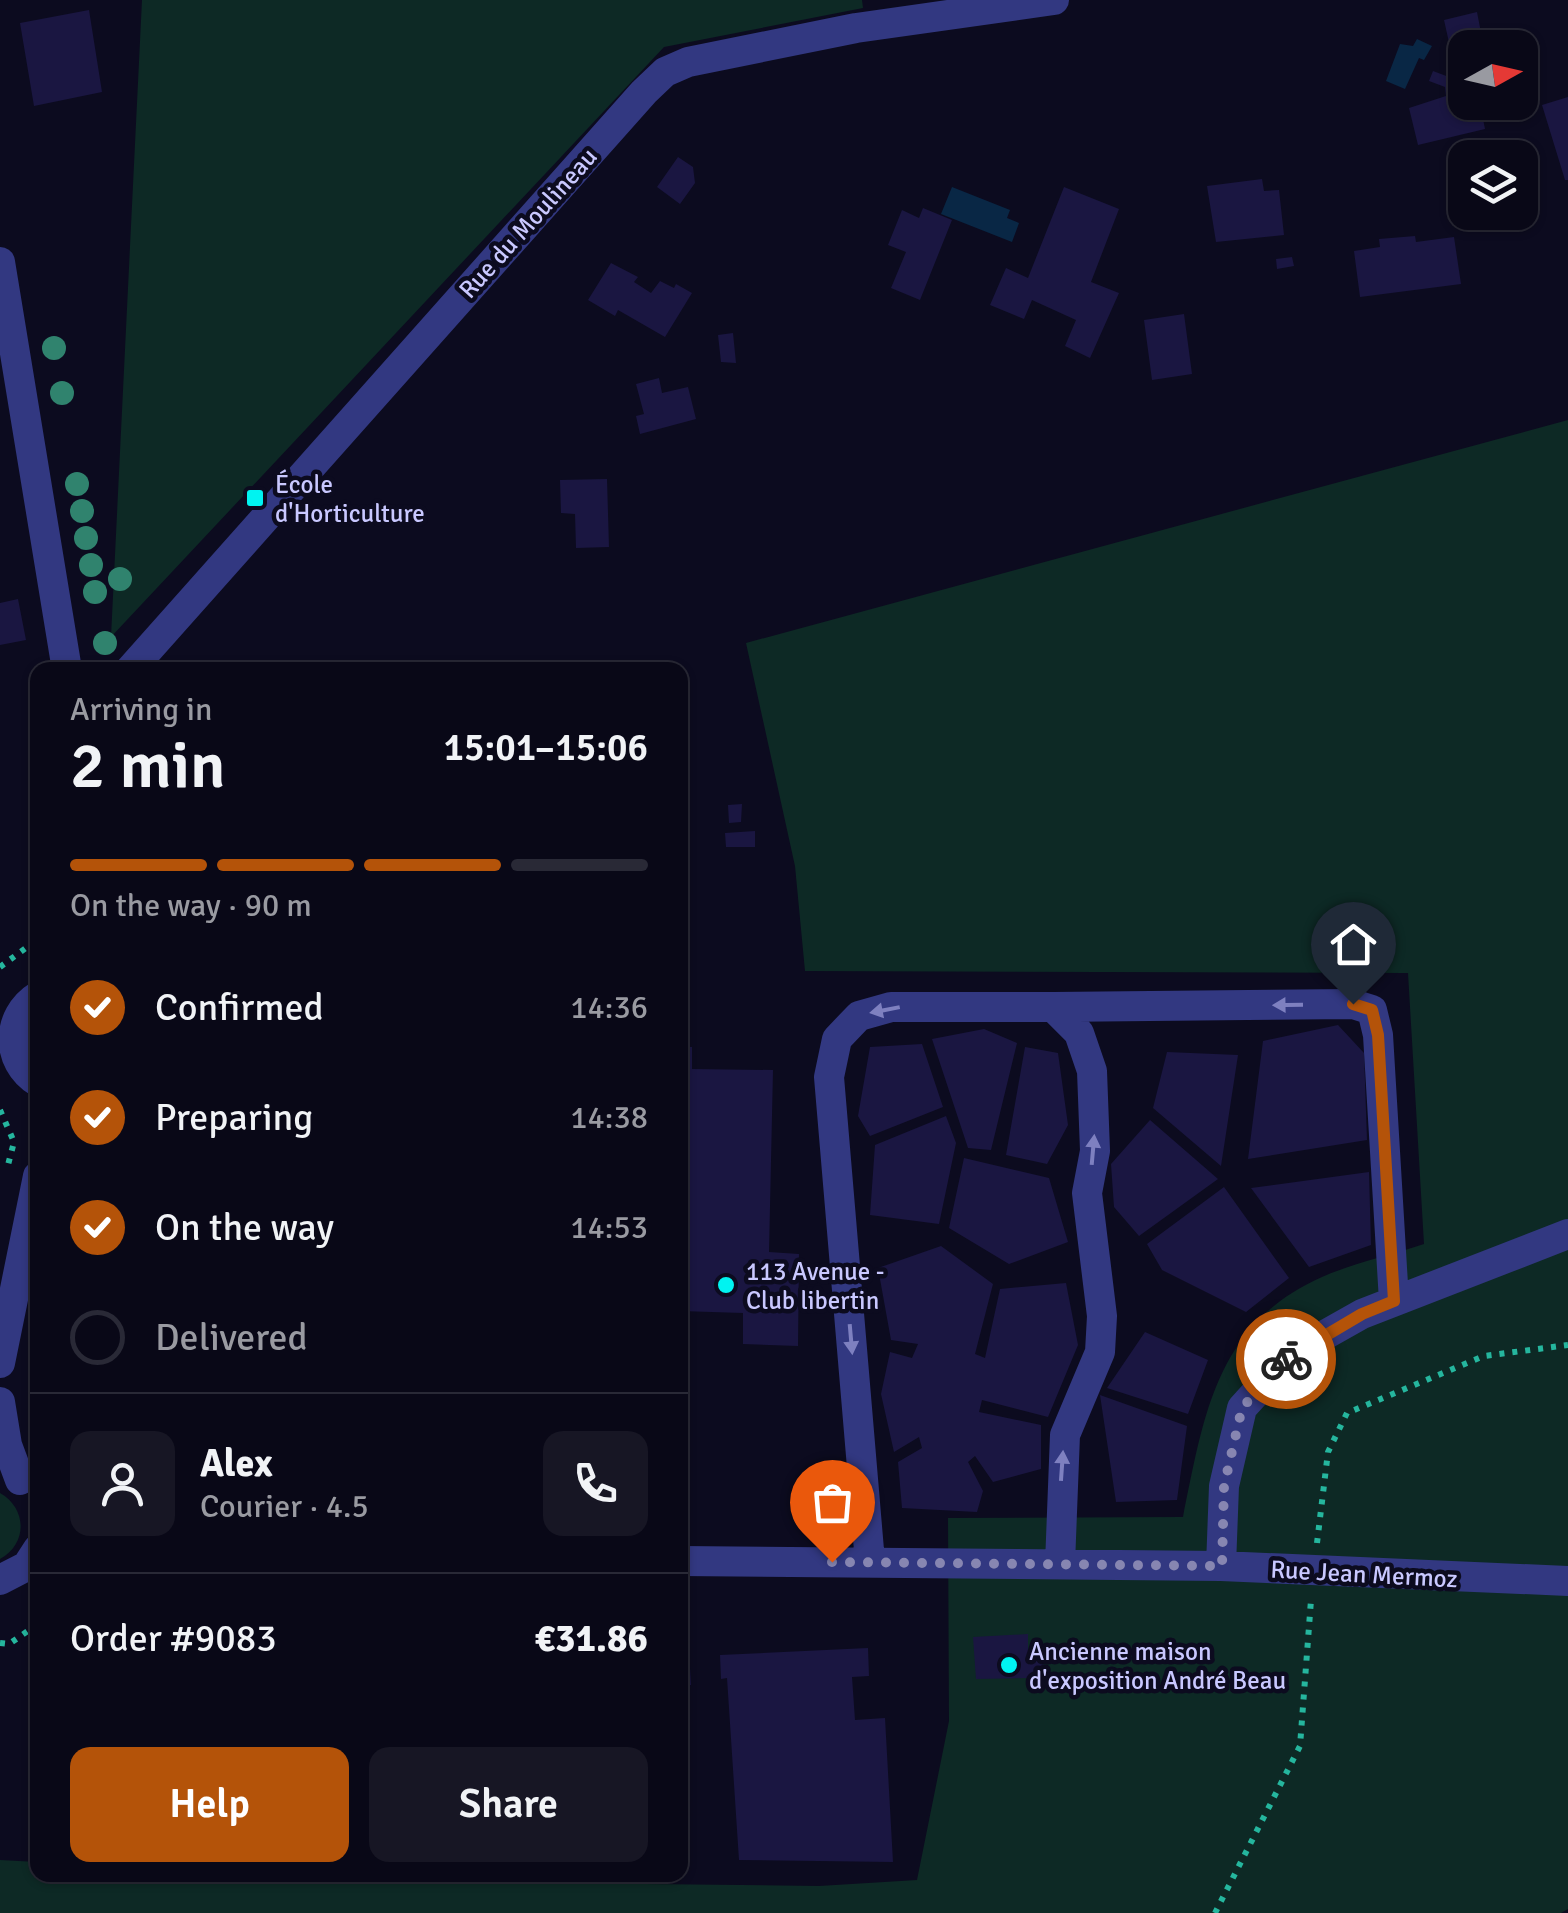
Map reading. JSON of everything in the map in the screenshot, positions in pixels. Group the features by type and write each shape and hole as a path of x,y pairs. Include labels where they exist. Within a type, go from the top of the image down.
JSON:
{"street":[{"name":"Rue du Moulineau","path":"137,662 296,480 666,72 688,62 778,42 1054,0"},
{"path":"0,262 66,662"},
{"path":"870,1562 829,1077 837,1039 859,1016 891,1007 1353,1004 1372,1010 1378,1035 1394,1301"},
{"path":"1053,1007 1079,1033 1092,1072 1095,1151 1087,1194 1102,1316 1100,1352 1065,1435 1060,1564"},
{"path":"19,1009 13,1031 22,1072"},
{"path":"0,1363 30,1215"},
{"path":"1222,1566 1224,1486 1242,1408 1291,1354 1362,1314 1568,1234"},
{"path":"0,1402 8,1445 26,1489"},
{"name":"Rue Jean Mermoz","path":"688,1561 1222,1566 1568,1581"}],"path":[{"path":"0,967 30,945"},
{"path":"0,1110 14,1142 25,1143"},
{"path":"1216,1913 1300,1746 1328,1452 1347,1414 1484,1356 1568,1346"},
{"path":"0,1643 9,1644 30,1630"}],"green space":[{"path":"142,0 862,0 863,8 664,47 111,637"},
{"path":"1568,420 1568,1909 1561,1913 0,1913 0,1860 30,1862 30,1882 819,1886 917,1880 949,1721 948,1518 1183,1517 1208,1409 1237,1347 1259,1320 1286,1297 1322,1277 1424,1244 1408,973 805,971 795,866 746,643"},
{"path":"0,1493 15,1508 21,1526 16,1544 0,1559"}],"water":[{"path":"1417,39 1432,46 1424,60 1419,58 1405,89 1386,81 1400,44 1413,46"},
{"path":"952,187 1010,210 1007,218 1019,223 1012,242 941,214"}],"building":[{"path":"89,10 102,92 34,106 20,23"},
{"path":"1477,12 1480,30 1448,30 1448,38 1444,20"},
{"path":"1433,71 1448,77 1448,120 1483,120 1485,129 1418,145 1409,108 1446,96 1445,87 1429,81"},
{"path":"1568,97 1568,180 1565,180 1542,105"},
{"path":"678,157 693,167 695,183 680,204 657,187"},
{"path":"1262,179 1264,191 1279,190 1284,235 1216,242 1207,186"},
{"path":"1064,187 1119,209 1091,282 1119,293 1090,358 1065,346 1076,320 1032,300 1024,319 990,305 1006,268 1028,278"},
{"path":"923,208 952,220 920,300 891,288 906,252 888,245 902,210 919,218"},
{"path":"1415,236 1416,242 1454,237 1461,284 1360,297 1354,251 1380,247 1379,239"},
{"path":"1292,257 1294,266 1277,269 1276,259"},
{"path":"611,263 638,277 634,282 651,293 660,281 692,293 665,337 618,310 615,316 588,300"},
{"path":"1184,314 1192,374 1152,380 1144,320"},
{"path":"733,333 736,363 721,362 718,335"},
{"path":"659,378 662,393 688,387 696,419 640,434 636,416 644,414 636,384"},
{"path":"607,479 609,547 576,548 575,514 561,513 560,480"},
{"path":"18,599 26,640 0,645 0,603"},
{"path":"742,804 741,822 729,823 728,805"},
{"path":"755,831 755,847 726,847 725,833"},
{"path":"1338,1025 1364,1053 1367,1140 1248,1159 1263,1041"},
{"path":"984,1029 1017,1043 991,1150 968,1148 932,1039"},
{"path":"922,1044 943,1107 870,1136 858,1116 870,1047"},
{"path":"688,1047 692,1047 692,1069 773,1070 769,1252 799,1254 798,1346 743,1344 743,1313 688,1311"},
{"path":"1025,1047 1058,1053 1068,1125 1047,1164 1006,1155"},
{"path":"1167,1052 1238,1055 1221,1166 1153,1108"},
{"path":"946,1116 956,1143 939,1224 870,1215 875,1145"},
{"path":"1150,1120 1218,1179 1139,1236 1114,1207 1111,1164"},
{"path":"964,1158 1049,1178 1068,1242 1009,1264 949,1228"},
{"path":"1369,1172 1371,1245 1309,1267 1251,1188"},
{"path":"1224,1187 1289,1278 1246,1312 1162,1270 1147,1244"},
{"path":"941,1246 993,1284 975,1354 985,1358 1000,1289 1066,1283 1078,1345 1048,1417 982,1400 979,1412 1041,1425 1041,1469 993,1482 975,1456 968,1462 983,1491 977,1512 902,1508 898,1462 922,1448 919,1437 894,1452 881,1394 890,1352 912,1358 918,1344 891,1340 878,1268"},
{"path":"1145,1332 1208,1360 1188,1414 1107,1388"},
{"path":"1100,1395 1187,1426 1177,1500 1116,1502"},
{"name":"Ancienne maison d'exposition André Beau","path":"1028,1634 1028,1653 1043,1653 1044,1684 1030,1684 1030,1678 976,1679 973,1637"},
{"path":"868,1648 869,1676 852,1677 855,1720 885,1718 893,1862 739,1860 727,1678 721,1679 720,1655"}],"way so far":[{"path":"832,1562 1222,1566 1224,1486 1242,1408 1286,1359"}],"place":[{"name":"École d'Horticulture","path":"255,498"},
{"name":"113 Avenue - Club libertin","path":"726,1285"},
{"name":"Ancienne maison d'exposition André Beau","path":"1009,1665"}],"route":[{"path":"1286,1359 1362,1314 1394,1301 1378,1035 1372,1010 1353,1004"}]}
